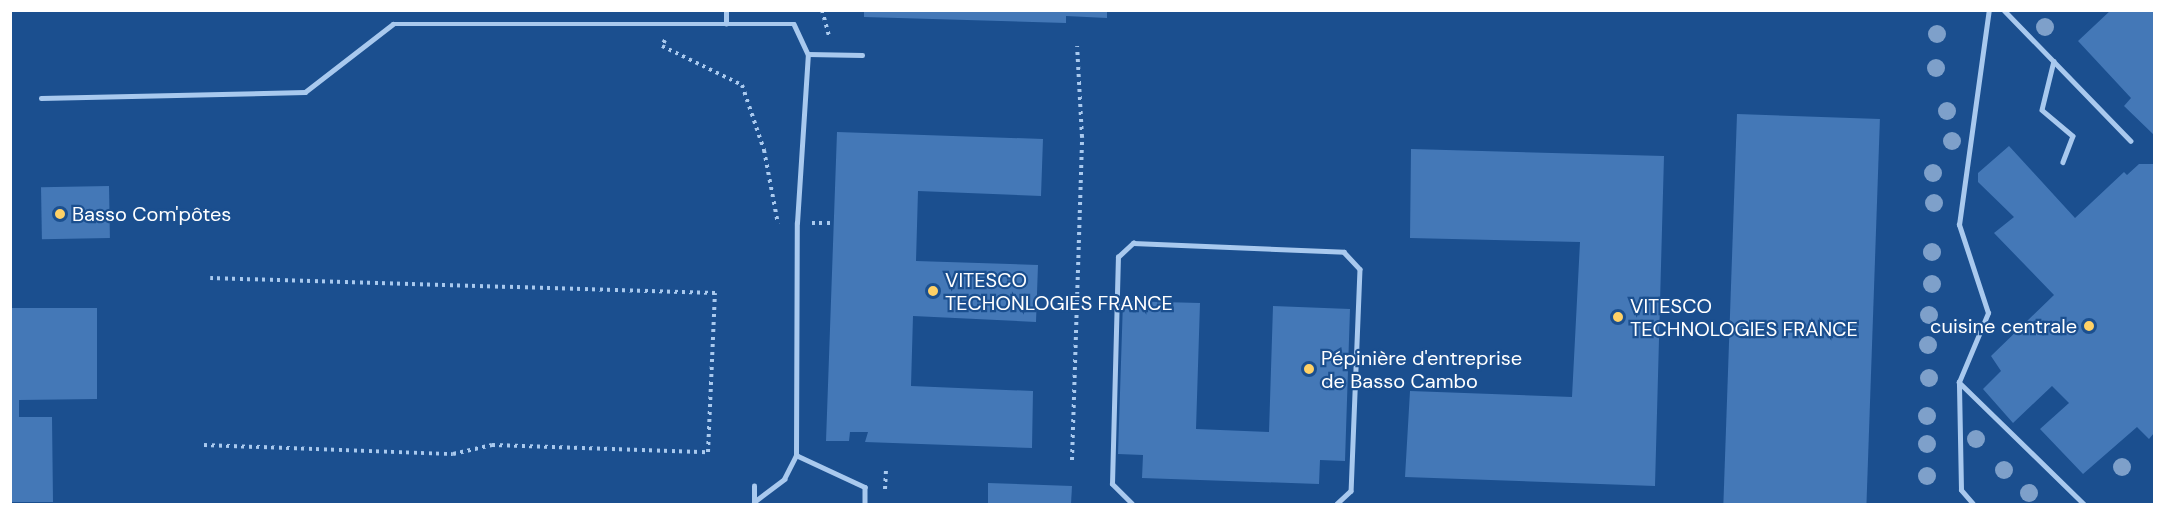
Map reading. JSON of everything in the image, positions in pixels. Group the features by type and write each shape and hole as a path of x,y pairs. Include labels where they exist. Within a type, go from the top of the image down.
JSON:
{"lane":[{"path":"726,10 726,24"},
{"path":"1973,504 1961,490 1959,382 1988,313 1959,225 1989,10"},
{"path":"2004,10 2131,141"},
{"path":"41,98 305,92 393,24 794,24 808,54 797,223 796,455 784,479 754,503"},
{"path":"808,54 862,55"},
{"path":"2054,61 2042,110 2073,136 2063,162"},
{"path":"1132,504 1112,484 1118,257 1133,243 1344,252 1360,269 1351,491 1337,504"},
{"path":"1959,382 2084,504"},
{"path":"796,455 865,487 865,504"},
{"path":"754,486 754,503"}],"path":[{"path":"822,10 830,38"},
{"path":"673,23 662,46 742,85 764,150 778,224 834,223"},
{"path":"1072,460 1082,137 1077,46"},
{"path":"204,445 453,454 492,445 708,452 715,293 210,278"},
{"path":"885,495 886,467"}],"building":[{"path":"864,10 1107,10 1107,18 1066,16 1066,23 864,17"},
{"path":"2111,10 2154,10 2154,135 2124,106 2131,98 2078,41"},
{"path":"1737,114 1880,119 1866,504 1723,504"},
{"path":"837,132 1043,139 1041,196 918,191 916,261 1038,265 1036,322 913,316 911,386 1033,391 1032,448 865,442 868,432 850,432 849,441 826,441"},
{"name":"cuisine centrale","path":"2009,146 2075,218 2124,172 2127,175 2139,164 2154,164 2154,433 2149,439 2137,427 2083,474 2040,429 2069,403 2052,386 2013,423 1983,389 2001,371 1991,356 2054,295 1994,233 2014,217 1978,182 1978,173"},
{"name":"VITESCO TECHNOLOGIES FRANCE","path":"1411,149 1664,156 1655,486 1405,477 1410,391 1572,397 1580,242 1410,238"},
{"path":"109,186 110,238 42,239 41,187"},
{"name":"Pépinière d'entreprise de Basso Cambo","path":"1123,301 1200,303 1196,429 1269,432 1273,306 1350,309 1345,461 1320,460 1319,484 1142,478 1143,455 1118,454"},
{"path":"10,308 97,308 97,399 19,400 19,417 52,417 53,502 10,502"},
{"path":"988,483 1072,486 1071,504 988,504"}],"place":[{"name":"Basso Com'pôtes","path":"60,214"},
{"name":"VITESCO TECHONLOGIES FRANCE","path":"933,291"},
{"name":"VITESCO TECHNOLOGIES FRANCE","path":"1618,317"},
{"name":"cuisine centrale","path":"2089,326"},
{"name":"Pépinière d'entreprise de Basso Cambo","path":"1309,369"}]}
